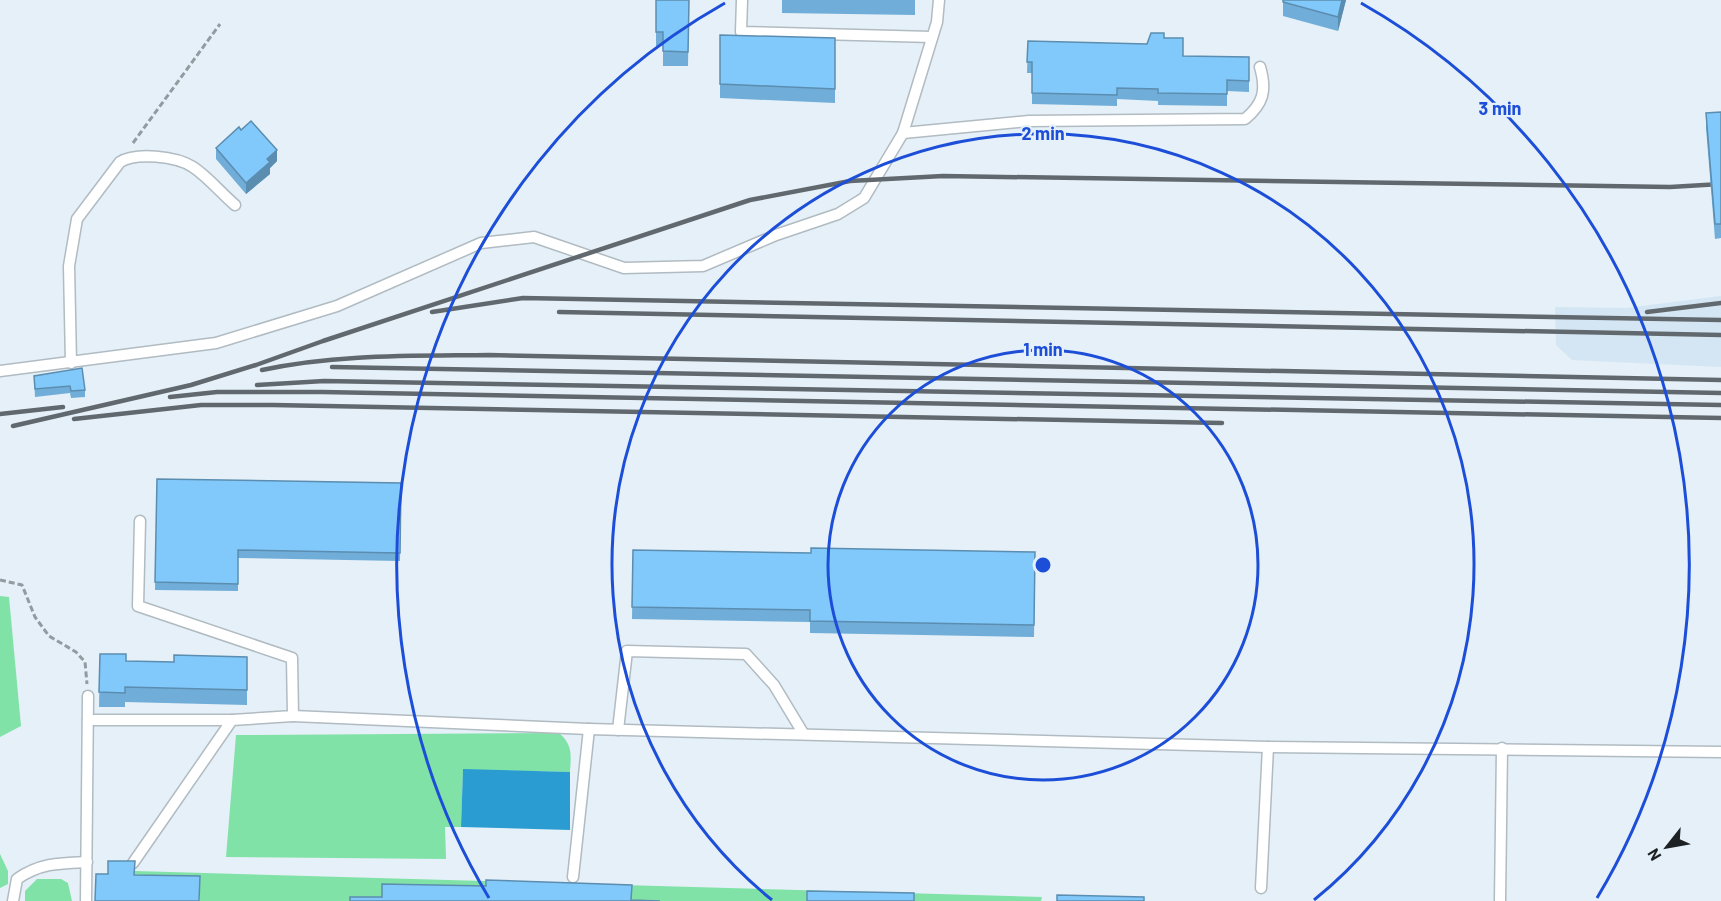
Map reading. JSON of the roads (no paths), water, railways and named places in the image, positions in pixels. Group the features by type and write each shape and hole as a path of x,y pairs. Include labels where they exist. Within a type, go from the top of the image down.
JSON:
{"lane":[{"path":"742,0 741,32 932,38"},
{"path":"0,371 216,344 337,306 481,243 534,237 624,268 703,266 776,235 838,214 864,198 903,133 937,22 939,0"},
{"path":"903,133 1029,121 1245,119 1259,107 1263,92 1260,67"},
{"path":"71,363 69,266 77,219 120,162 126,158 146,157 192,166 235,205"},
{"path":"140,521 138,606 292,658 293,717"},
{"path":"618,730 627,651 746,654 774,685 803,733"},
{"path":"86,901 88,696"},
{"path":"88,720 232,720 293,717 618,730 803,733 1268,747 1721,752"},
{"path":"133,863 232,720"},
{"path":"573,877 589,729"},
{"path":"1261,888 1268,747"},
{"path":"1500,901 1502,748"},
{"path":"13,901 17,879 27,872 49,863 87,862"}],"water":[{"path":"463,769 570,772 570,830 461,827"}],"railway":[{"path":"13,426 191,385 750,200 850,181 943,176 1670,187 1721,184"},
{"path":"432,312 523,298 1721,320"},
{"path":"1647,312 1721,303"},
{"path":"559,312 1721,335"},
{"path":"262,370 346,358 489,355 1721,380"},
{"path":"332,367 1721,393"},
{"path":"257,385 324,381 1721,405"},
{"path":"170,397 217,392 322,392 1721,418"},
{"path":"74,419 201,405 273,405 1222,423"},
{"path":"0,414 63,407"}]}
